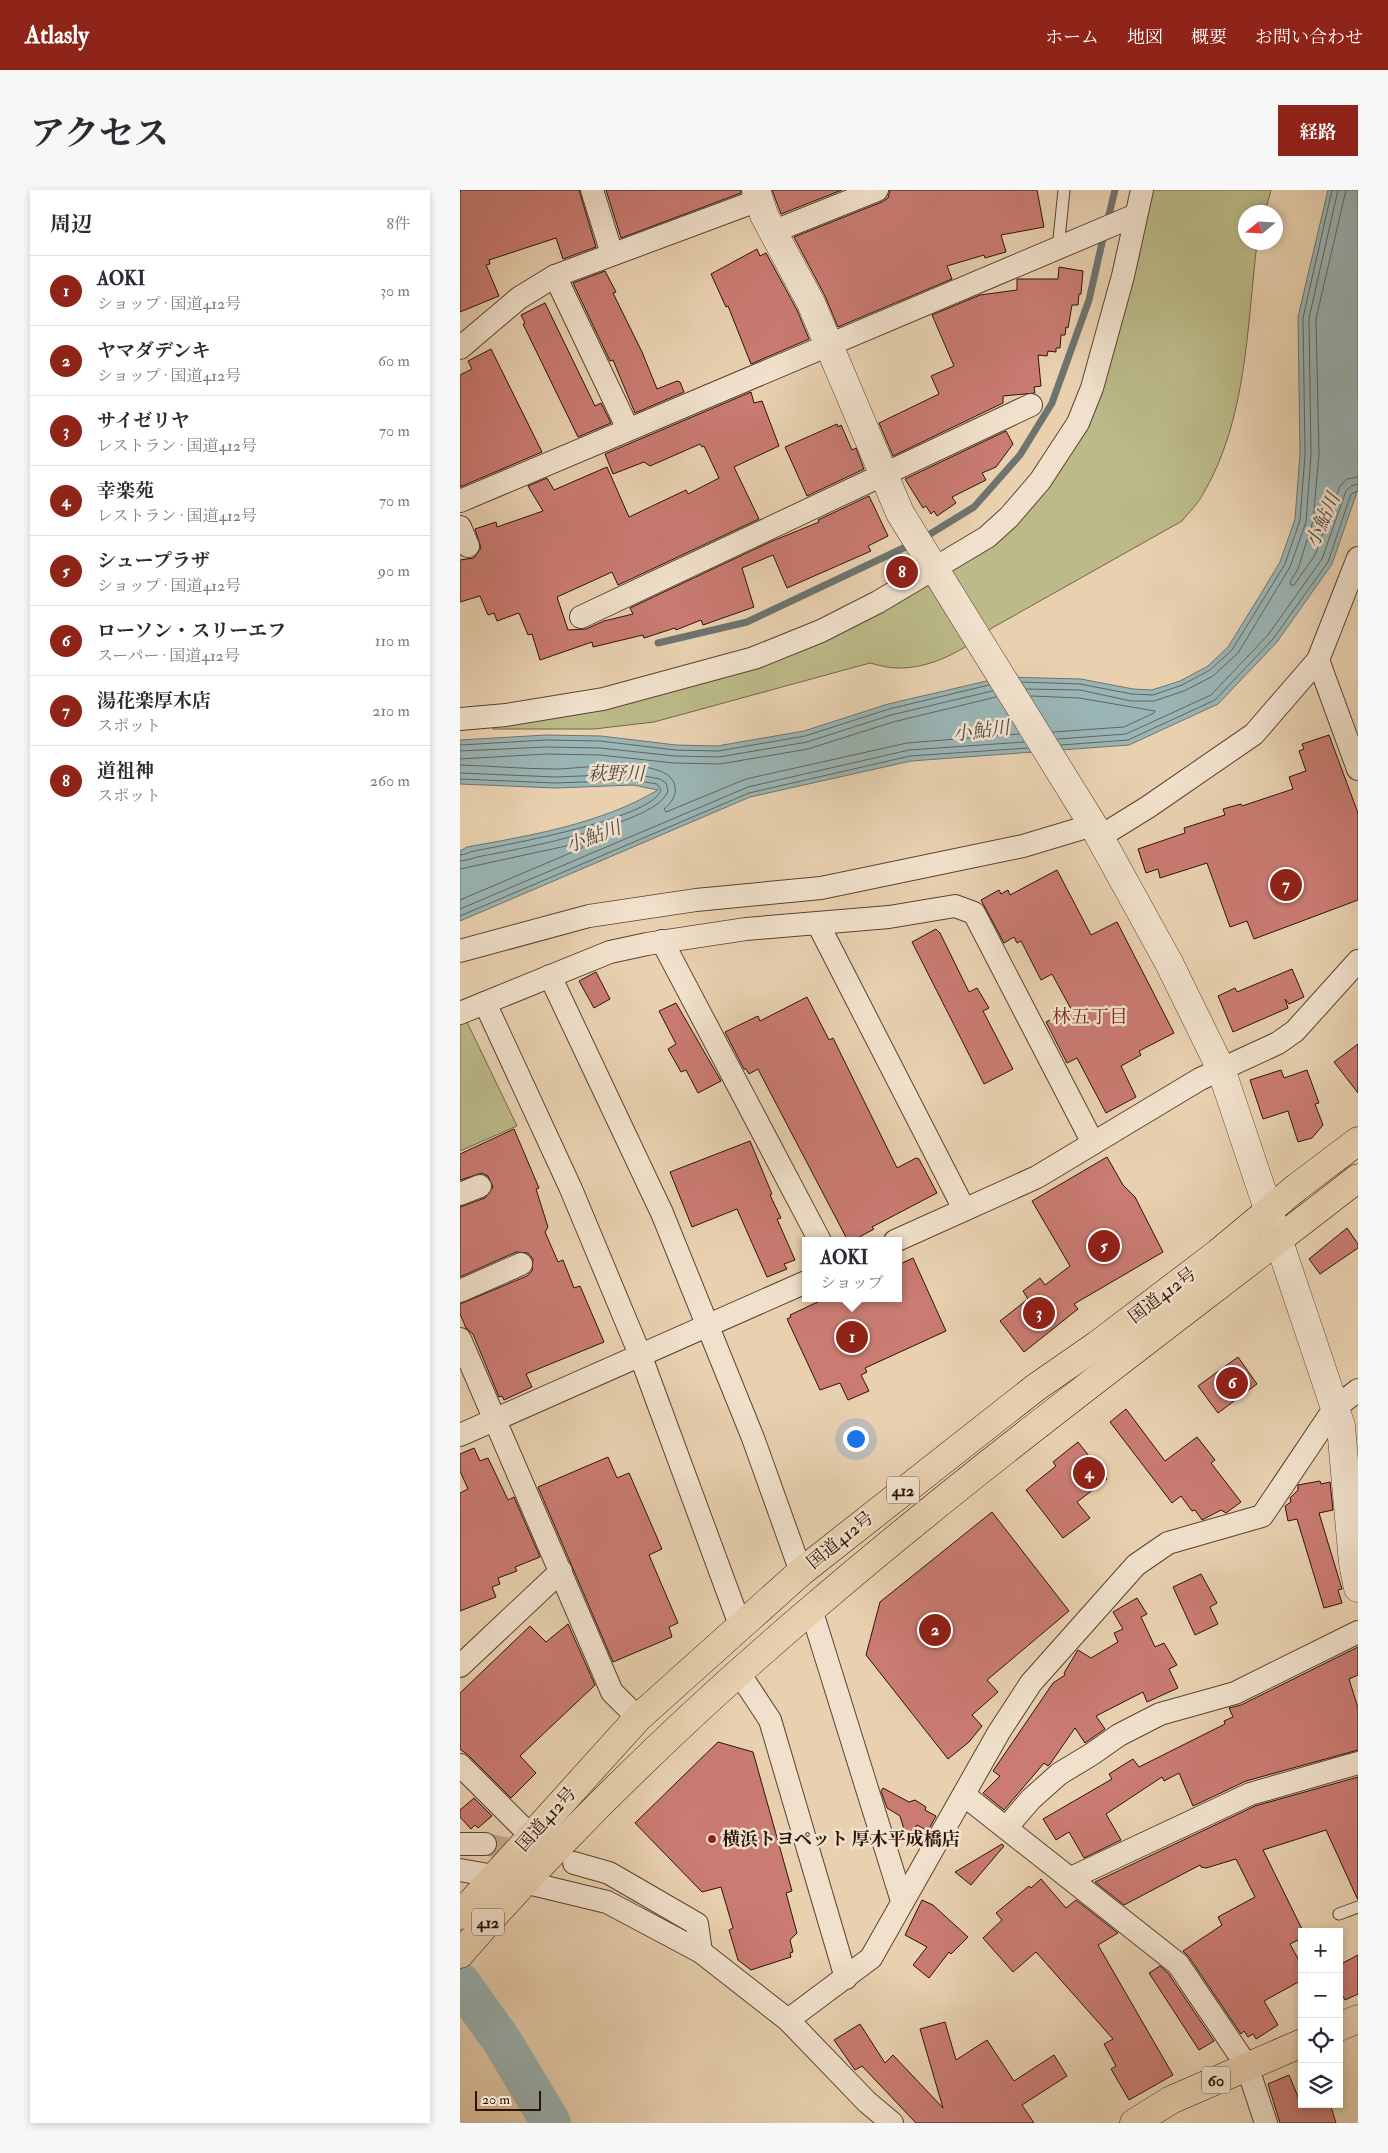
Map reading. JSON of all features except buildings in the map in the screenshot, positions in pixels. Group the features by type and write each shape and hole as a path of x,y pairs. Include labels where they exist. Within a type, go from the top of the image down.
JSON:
{"main road":[{"name":"国道412号","path":"460,1954 505,1883 531,1836 638,1718 740,1625 801,1572 1035,1388 1097,1345 1358,1141"},
{"name":"国道412号","path":"460,1915 505,1883 661,1746 811,1609 908,1528 1358,1178"},
{"path":"1343,2025 1358,2019"},
{"name":"60","path":"1134,2123 1171,2100 1298,2044"}],"street":[{"path":"592,190 612,254"},
{"path":"772,232 877,190"},
{"path":"460,720 506,715 602,699 754,658 821,631 878,602 922,551 987,537 1009,517 1040,481 1078,423 1095,379 1123,276 1142,190"},
{"path":"460,348 518,298 556,276 758,195 772,232 811,303 900,513 1095,831 1169,962 1221,1069 1340,1426 1353,1563 1358,1588"},
{"path":"460,501 628,428 830,346 1136,215"},
{"path":"556,276 628,428"},
{"path":"582,617 1030,405"},
{"path":"460,950 589,916 696,900 821,888 1095,831 1148,807 1254,734 1318,660 1358,558"},
{"path":"1318,660 1358,769"},
{"path":"821,888 816,924 964,1209"},
{"path":"460,1013 610,952 662,941 746,929 889,917 955,906 974,914 1093,1143"},
{"path":"662,941 818,1237"},
{"path":"902,1238 1037,1177 1200,1079 1278,1043 1295,1031 1358,961"},
{"path":"550,976 662,1214 753,1438 801,1572"},
{"path":"485,1003 571,1189 641,1357 740,1625"},
{"path":"460,1291 521,1264"},
{"path":"460,1436 802,1284"},
{"path":"460,1339 612,1692 638,1718"},
{"path":"788,2020 871,1958 999,1732 1031,1684 1136,1564 1168,1543 1262,1516 1334,1409 1358,1390"},
{"path":"460,1666 561,1572"},
{"path":"811,1609 902,1901"},
{"path":"1006,1828 1031,1799 1059,1774 1119,1735 1160,1714 1235,1693 1358,1632"},
{"path":"739,1673 770,1720 846,1978"},
{"path":"1071,1878 1250,1794 1358,1763"},
{"path":"460,1765 472,1788 531,1836"},
{"path":"964,1794 1178,1964 1247,2066 1266,2123"},
{"path":"460,1844 485,1844"},
{"path":"574,1863 608,1873 697,1924 701,1952"},
{"path":"460,1870 505,1883 608,1902 701,1952 788,2020 867,2102 892,2123"}],"lane":[{"path":"1058,249 1064,190"},
{"path":"1339,1914 1358,1907"}],"shaded area":[{"path":"1149,190 1271,190 1267,205 1238,205 1238,250 1256,250 1243,372 1229,435 1218,465 1196,505 1182,521 992,628 960,650 923,665 894,668 870,663 654,722 594,729 493,729 489,725 673,689 925,583 1078,435"},
{"path":"466,1020 517,1126 460,1151 460,1023"}],"water":[{"name":"萩野川","path":"1328,190 1358,190 1358,489 1332,564 1277,642 1218,704 1129,745 911,761 750,797 460,921 460,851 467,847 541,833 589,820 636,802 658,790 633,785 556,788 460,784 460,740 546,735 601,736 676,745 717,746 804,731 888,704 1004,677 1081,679 1133,689 1152,690 1180,681 1208,666 1228,647 1280,562 1295,519 1300,454 1298,317"}],"waterway":[{"path":"1107,223 1115,190"},
{"path":"922,539 974,507 1020,455 1052,403 1089,300 1104,234"},
{"path":"658,643 747,622 912,544"},
{"name":"小鮎川","path":"460,1982 502,2041 551,2123"}],"tunnel":[{"path":"485,1844 532,1854"}],"place":[{"name":"道祖神","path":"902,572"},
{"name":"湯花楽厚木店","path":"1286,885"},
{"name":"シュープラザ","path":"1104,1246"},
{"name":"サイゼリヤ","path":"1039,1313"},
{"name":"AOKI","path":"852,1337"},
{"name":"ローソン・スリーエフ","path":"1232,1383"},
{"name":"幸楽苑","path":"1089,1473"},
{"name":"ヤマダデンキ","path":"935,1630"},
{"name":"横浜トヨペット 厚木平成橋店","path":"712,1839"}],"district":[{"name":"林五丁目","path":"1090,1016"}]}
